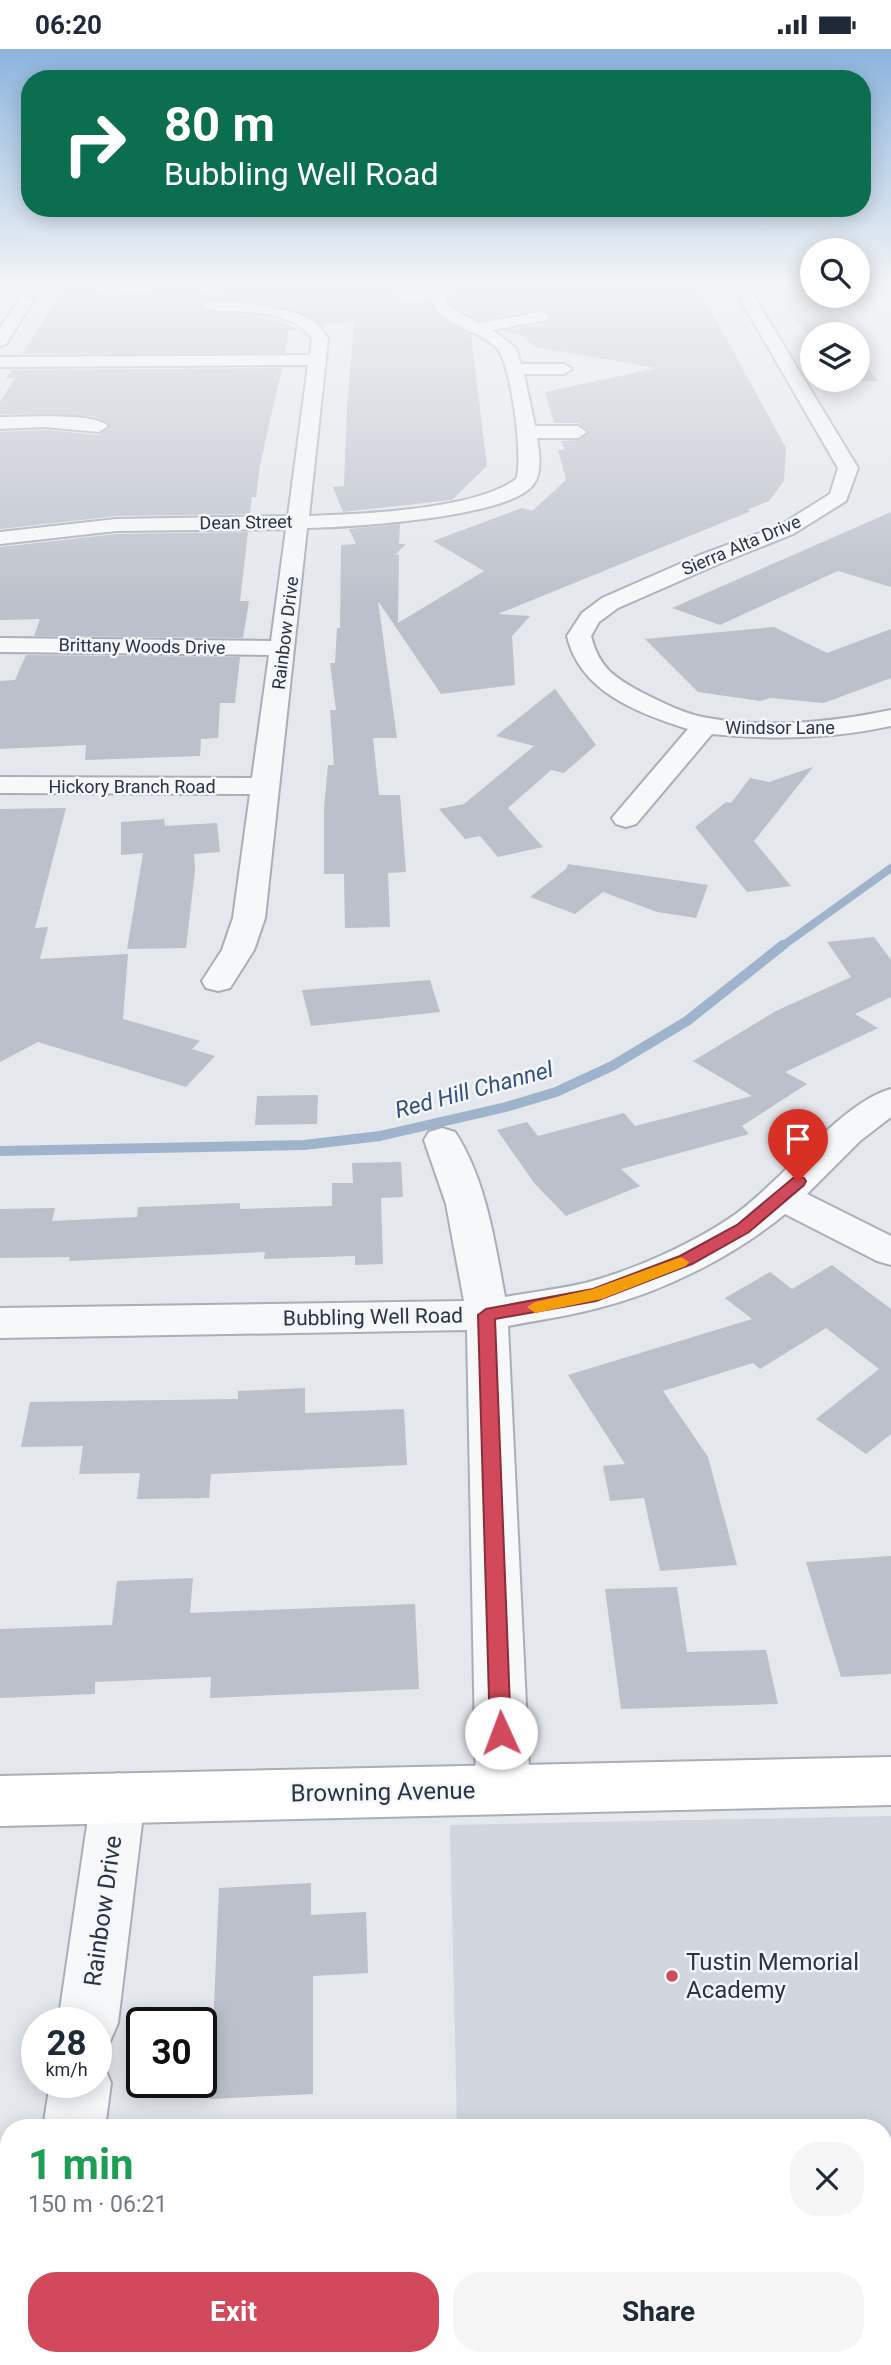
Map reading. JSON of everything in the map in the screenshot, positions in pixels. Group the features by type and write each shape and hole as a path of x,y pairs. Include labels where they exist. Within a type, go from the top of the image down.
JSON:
{"street":[{"name":"Rainbow Drive","path":"218,981 238,950 250,918 314,393"},
{"name":"Dean Street","path":"0,538 117,525 358,521 415,515 490,499 525,482 531,470 519,393"},
{"name":"Sierra Alta Drive","path":"705,726 665,714 612,686 585,659 579,636 590,618 610,603 786,530 839,497 848,468 803,393"},
{"path":"0,423 46,422 99,426"},
{"path":"527,432 578,432"},
{"name":"Brittany Woods Drive","path":"0,645 284,647"},
{"name":"Windsor Lane","path":"626,818 705,726 818,730 863,725 891,718"},
{"name":"Hickory Branch Road","path":"0,785 265,786"},
{"name":"Bubbling Well Road","path":"0,1323 486,1315 596,1295 686,1260 743,1228 782,1197 847,1133 891,1100"},
{"path":"442,1140 460,1178 475,1238 486,1315 503,1789"},
{"path":"782,1197 891,1252"},
{"name":"Browning Avenue","path":"0,1801 891,1781"},
{"name":"Rainbow Drive","path":"90,2007 118,1798"},
{"path":"75,2119 78,2098"}],"shaded area":[{"name":"Tustin Memorial Academy","path":"891,1816 891,2119 457,2119 450,1825"}],"building":[{"path":"6,393 276,393 260,465 256,497 252,497 250,514 116,516 0,529 0,432 45,430 99,435 110,427 102,419 90,416 0,414 0,402"},
{"path":"348,393 478,393 487,466 452,500 343,512 333,487 344,486"},
{"path":"545,393 756,393 786,448 784,481 769,501 747,510 751,511 498,614 530,616 512,636 515,685 441,694 378,601 397,738 373,738 379,795 400,795 406,872 388,873 390,927 345,928 344,874 324,874 324,808 328,765 334,765 330,710 336,710 330,663 335,663 337,628 340,628 341,545 356,544 349,529 400,524 399,544 406,544 394,556 399,554 398,623 484,571 433,541 522,508 532,511 566,480 558,450 565,450 561,441 579,440 589,431 578,423 554,423"},
{"path":"891,512 891,587 838,571 720,625 672,608"},
{"path":"248,532 240,601 249,601 243,638 34,636 40,619 0,620 0,547 116,534"},
{"path":"774,627 827,653 891,629 891,678 824,703 770,698 760,701 698,692 645,639"},
{"path":"26,655 240,657 235,703 220,703 218,738 201,739 200,756 85,760 86,745 0,749 0,681 15,680"},
{"path":"555,689 596,745 564,773 551,770 508,808 543,847 498,857 480,836 465,839 439,809 464,804 534,746 496,736"},
{"path":"813,767 754,841 791,886 747,892 695,827 726,802 731,803 750,778 769,782"},
{"path":"66,808 35,928 48,927 40,959 128,954 123,1019 200,1041 192,1049 215,1056 186,1087 38,1042 0,1062 0,809"},
{"path":"164,819 165,826 217,823 220,852 194,854 195,870 186,948 127,949 143,853 121,855 121,822"},
{"path":"568,864 708,885 696,918 657,912 603,892 575,914 530,897 566,869"},
{"path":"874,937 891,960 891,997 855,1014 878,1028 785,1072 807,1084 742,1126 749,1134 621,1169 640,1186 566,1216 535,1184 497,1130 527,1122 538,1136 624,1113 635,1126 752,1096 693,1061 776,1011 851,977 827,942"},
{"path":"430,980 440,1012 311,1026 302,990"},
{"path":"318,1095 317,1124 255,1125 257,1096"},
{"path":"401,1162 403,1197 381,1198 383,1264 355,1265 355,1256 264,1259 265,1252 69,1261 70,1257 0,1258 0,1209 55,1208 52,1221 137,1217 138,1207 240,1203 240,1209 332,1206 332,1183 353,1183 352,1163"},
{"path":"832,1265 891,1309 891,1434 866,1454 816,1419 879,1369 826,1328 760,1369 753,1363 663,1391 708,1457 737,1565 660,1571 644,1498 610,1501 603,1466 625,1464 568,1375 752,1319 725,1298 770,1272 792,1289"},
{"path":"305,1388 305,1413 404,1409 407,1465 211,1474 209,1498 137,1499 140,1473 79,1474 83,1446 21,1447 30,1402 238,1399 238,1391"},
{"path":"891,1556 891,1674 841,1677 806,1562"},
{"path":"193,1578 190,1613 415,1604 419,1689 210,1698 211,1677 95,1682 95,1694 0,1698 0,1629 112,1625 117,1581"},
{"path":"677,1587 687,1652 766,1650 778,1704 621,1709 605,1589"},
{"path":"311,1883 311,1915 366,1912 368,1973 313,1976 313,2094 210,2099 217,2098 217,2007 214,2007 219,1888"}],"waterway":[{"name":"Red Hill Channel","path":"781,947 891,868"},
{"name":"Red Hill Channel","path":"0,1151 304,1145 380,1136 506,1107 556,1092 612,1066 687,1021 783,945"}],"slow traffic":[{"path":"535,1307 596,1295 681,1262"}],"place":[{"name":"Tustin Memorial Academy","path":"672,1976"}],"route":[{"path":"501,1733 486,1315 596,1295 686,1260 743,1228 798,1181"}]}
